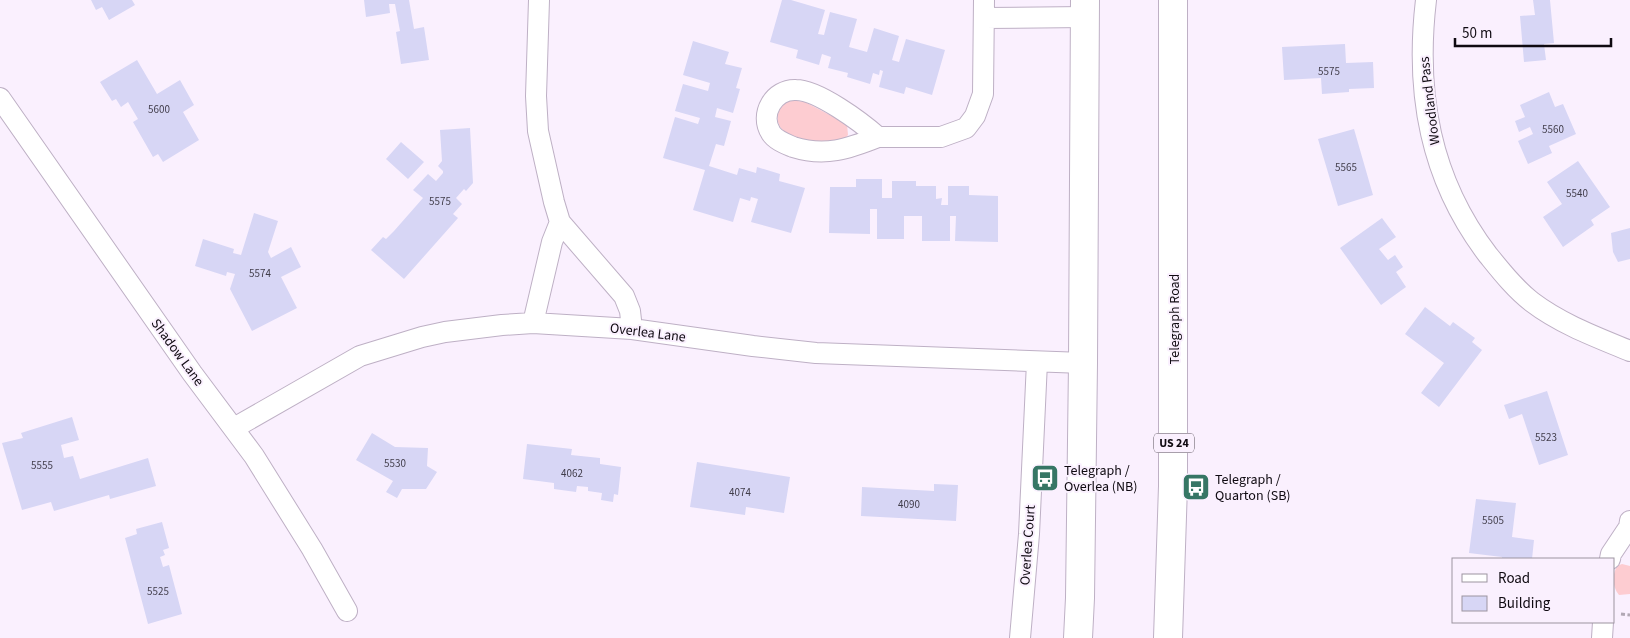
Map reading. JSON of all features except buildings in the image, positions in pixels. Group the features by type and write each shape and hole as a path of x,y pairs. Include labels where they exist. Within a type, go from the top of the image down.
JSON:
{"highway":[{"name":"Telegraph Road","path":"1168,638 1173,486 1170,3"},
{"path":"1078,638 1083,363 1085,9"},
{"path":"1080,598 1091,632 1097,638"}],"street":[{"path":"539,0 536,96 538,131 554,202 560,222 624,296 630,311 632,329"},
{"name":"Woodland Pass","path":"1426,0 1423,66 1431,138 1449,192 1469,229 1498,268 1530,301 1569,325 1630,351"},
{"path":"878,136 844,111 807,92 788,90 779,94 767,112 767,122 772,134 785,144 806,151 823,153 853,147 878,136 941,137 966,128 975,116 983,94 984,9 1085,9"},
{"name":"Shadow Lane","path":"0,98 278,493 347,611"},
{"path":"533,323 552,242 560,222"},
{"name":"Overlea Lane","path":"234,428 360,356 445,332 502,325 533,323 632,329 816,353 1083,363"},
{"name":"Overlea Court","path":"1020,638 1029,534 1037,362"},
{"path":"1610,558 1630,526"},
{"path":"1602,638 1603,623"}],"shaded area":[{"path":"790,100 805,102 847,124 848,135 842,140 831,143 819,143 794,138 784,132 779,124 778,114 782,105"},
{"path":"1622,564 1630,566 1630,594 1619,595 1615,588 1615,571 1617,566"}],"place":[{"name":"Telegraph / Overlea (NB)","path":"1045,478"},
{"name":"Telegraph / Quarton (SB)","path":"1196,487"}]}
